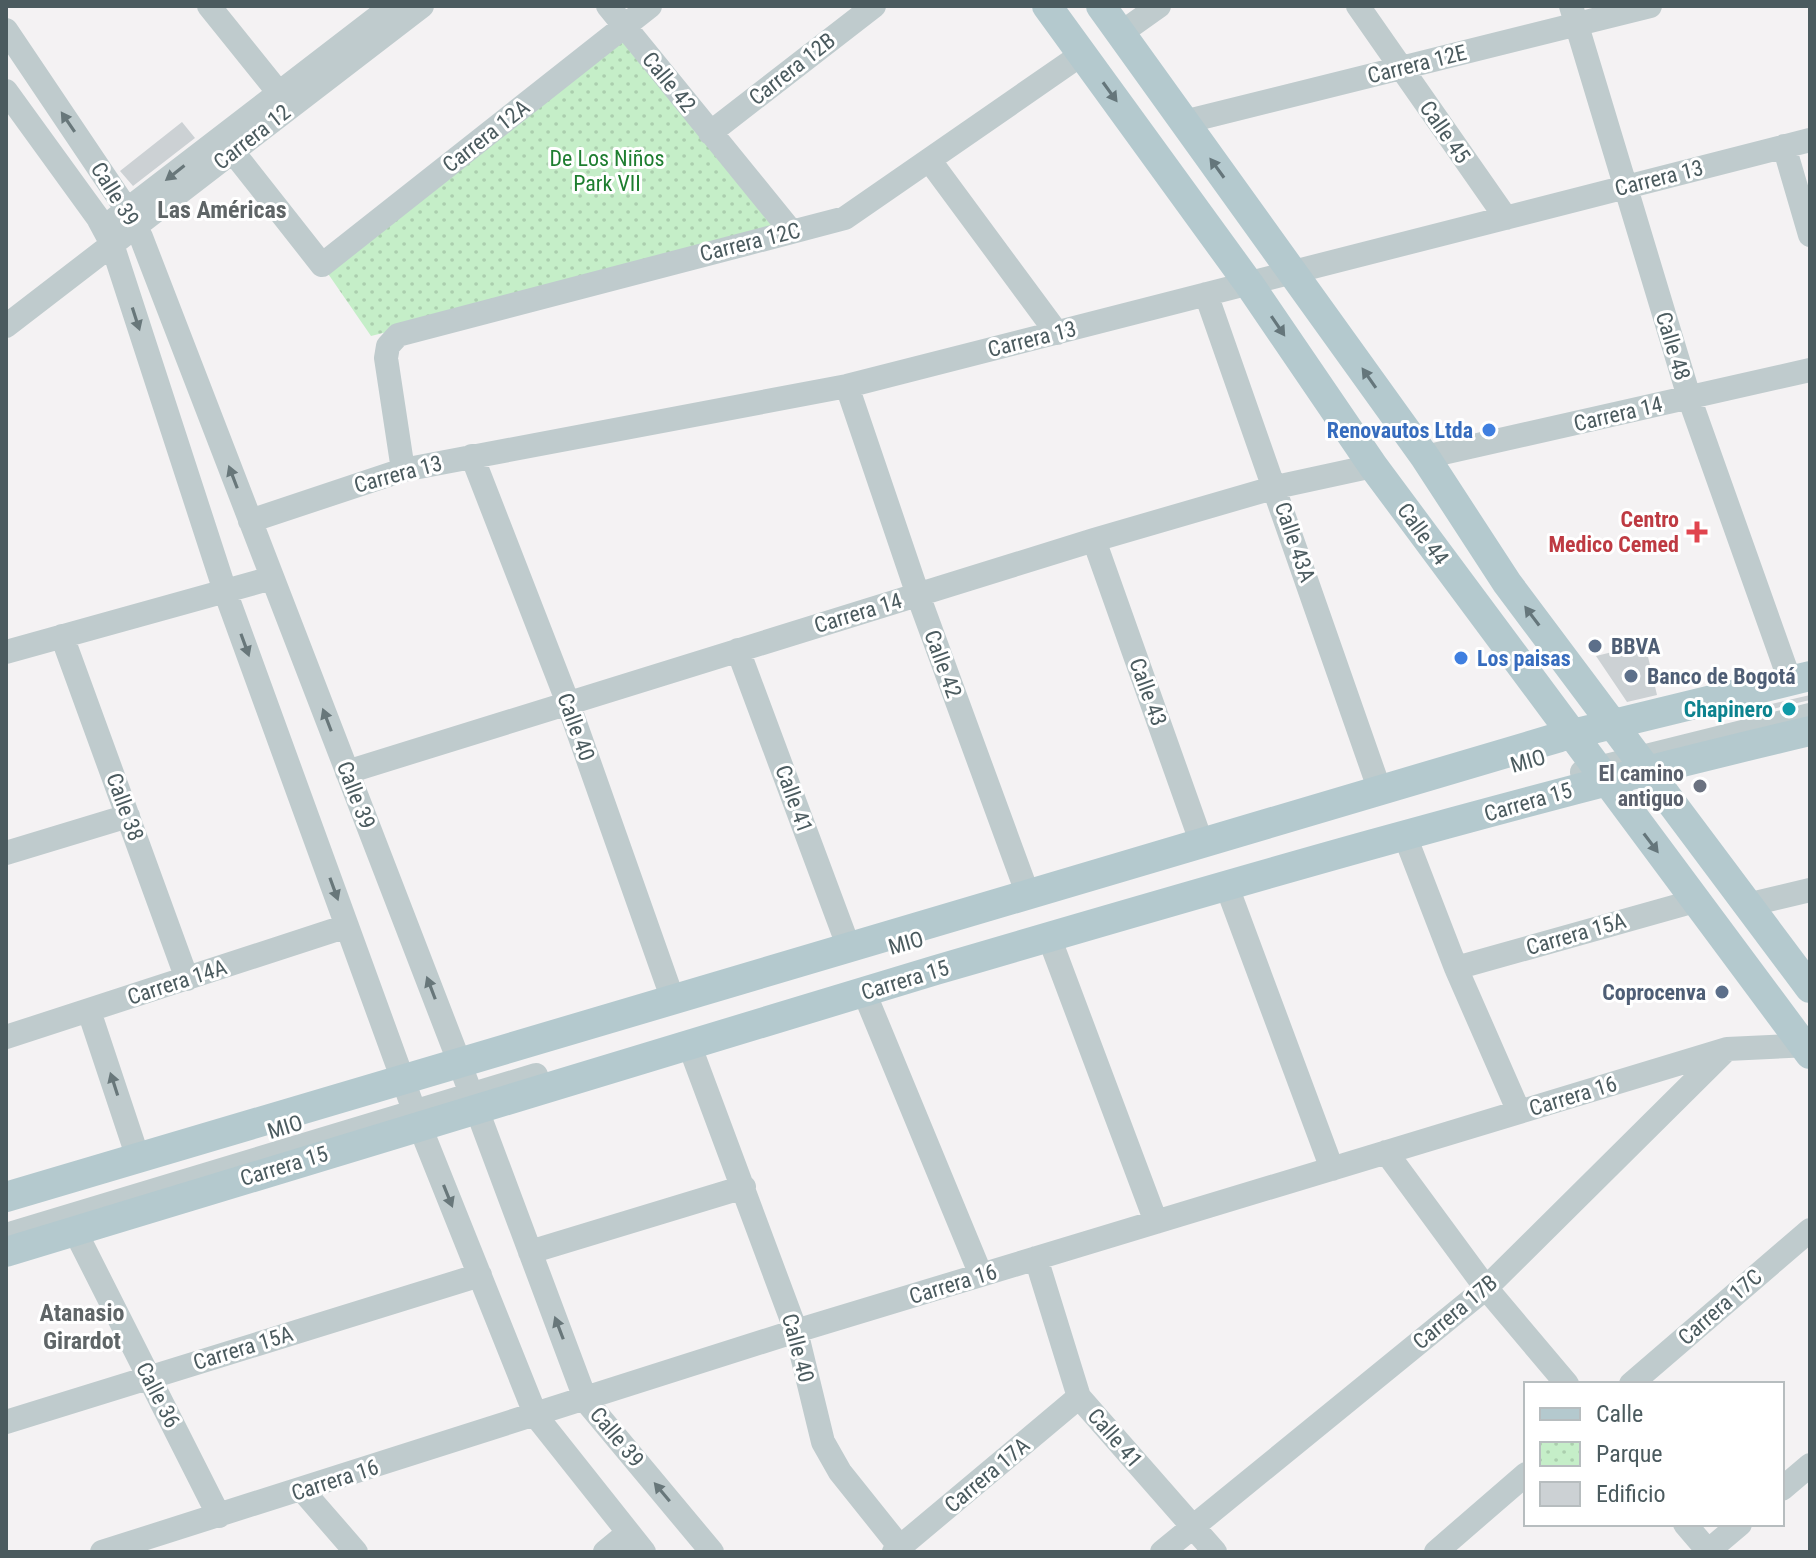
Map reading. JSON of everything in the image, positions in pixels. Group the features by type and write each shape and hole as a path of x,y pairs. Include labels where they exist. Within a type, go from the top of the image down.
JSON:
{"main road":[{"name":"Calle 44","path":"1047,6 1249,284 1373,466 1588,758 1808,1048"},
{"name":"Calle 44","path":"1101,6 1425,457 1507,583 1810,988"},
{"name":"Carrera 15","path":"6,1252 75,1231 410,1100 467,1084 673,1000 1380,791 1588,758 1630,746 1803,682"},
{"name":"Carrera 15","path":"6,1197 138,1158 410,1100 467,1084 689,1044 1226,884 1405,836 1588,758 1630,746 1810,731"}],"street":[{"path":"209,6 279,93"},
{"name":"Carrera 12","path":"6,326 279,93 392,6"},
{"name":"Carrera 12","path":"131,218 233,152 422,6"},
{"name":"Calle 42","path":"608,6 791,231"},
{"name":"Carrera 12A","path":"233,152 322,265 650,6"},
{"name":"Carrera 12B","path":"710,133 874,6"},
{"path":"1121,33 1159,6"},
{"name":"Calle 45","path":"1358,6 1506,218"},
{"name":"Carrera 12E","path":"1184,122 1400,68 1573,15 1650,6"},
{"name":"Calle 48","path":"1573,15 1689,397 1803,682"},
{"name":"Calle 39","path":"6,30 131,218 347,772 586,1401 712,1552"},
{"name":"Carrera 12C","path":"403,470 386,352 392,340 405,330 845,218 1082,54"},
{"name":"Calle 39","path":"9,104 108,236 225,591 410,1100 536,1416 644,1552"},
{"name":"Carrera 13","path":"250,521 403,470 847,386 1810,140"},
{"path":"1784,146 1810,235"},
{"path":"930,161 1057,333"},
{"name":"Calle 43A","path":"1206,294 1380,791"},
{"name":"Carrera 14","path":"1425,457 1810,370"},
{"name":"Calle 42","path":"847,386 918,595 1028,895"},
{"name":"Calle 40","path":"472,456 568,703 673,1000"},
{"name":"Carrera 14","path":"347,772 1094,540 1276,487 1373,466"},
{"name":"Calle 43","path":"1094,540 1202,844"},
{"path":"6,652 272,578"},
{"name":"Calle 38","path":"62,636 187,979"},
{"name":"Calle 41","path":"738,650 849,948"},
{"path":"1630,746 1810,715"},
{"name":"MIO","path":"467,1084 1588,758"},
{"path":"6,853 128,816"},
{"path":"1405,836 1456,968 1519,1112"},
{"path":"1226,884 1332,1169"},
{"path":"1747,905 1810,890"},
{"name":"Carrera 15A","path":"1456,968 1695,901"},
{"name":"Carrera 14A","path":"6,1037 347,926"},
{"path":"1049,937 1156,1222"},
{"path":"864,992 981,1275"},
{"path":"89,1011 138,1158"},
{"name":"Calle 40","path":"689,1044 796,1331 823,1442 840,1472 897,1550"},
{"name":"Carrera 16","path":"102,1552 134,1548 219,1516 586,1401 796,1331 1727,1049 1808,1048"},
{"name":"Carrera 17B","path":"1162,1552 1486,1288 1727,1049"},
{"name":"MIO","path":"6,1212 410,1100"},
{"name":"MIO","path":"6,1235 410,1100"},
{"path":"1386,1152 1486,1288 1565,1382"},
{"path":"530,1252 744,1187"},
{"name":"Carrera 17C","path":"1633,1382 1810,1230"},
{"name":"Calle 36","path":"75,1231 219,1516"},
{"name":"Calle 41","path":"1036,1258 1079,1397 1215,1552"},
{"name":"Carrera 15A","path":"6,1422 480,1275"},
{"name":"Carrera 17A","path":"897,1550 1079,1397"},
{"path":"1784,1487 1810,1465"},
{"path":"1436,1552 1524,1476"},
{"path":"303,1491 356,1552"},
{"path":"1687,1526 1708,1552 1738,1526"},
{"path":"605,1552 628,1533"}],"green space":[{"name":"De Los Niños Park VII","path":"624,26 791,231 371,336 322,265"}],"building":[{"path":"182,122 195,138 133,186 120,171"},
{"name":"Banco de Bogotá","path":"1645,644 1657,695 1627,702 1596,656"},
{"path":"1810,695 1810,700 1768,710 1767,705"}],"place":[{"name":"Renovautos Ltda","path":"1489,430"},
{"name":"Centro Medico Cemed","path":"1697,532"},
{"name":"BBVA","path":"1595,646"},
{"name":"Los paisas","path":"1461,658"},
{"name":"Banco de Bogotá","path":"1631,676"},
{"name":"Chapinero","path":"1789,709"},
{"name":"El camino antiguo","path":"1700,786"},
{"name":"Coprocenva","path":"1722,992"}],"district":[{"name":"Las Américas","path":"222,210"},
{"name":"Atanasio Girardot","path":"82,1327"}]}
